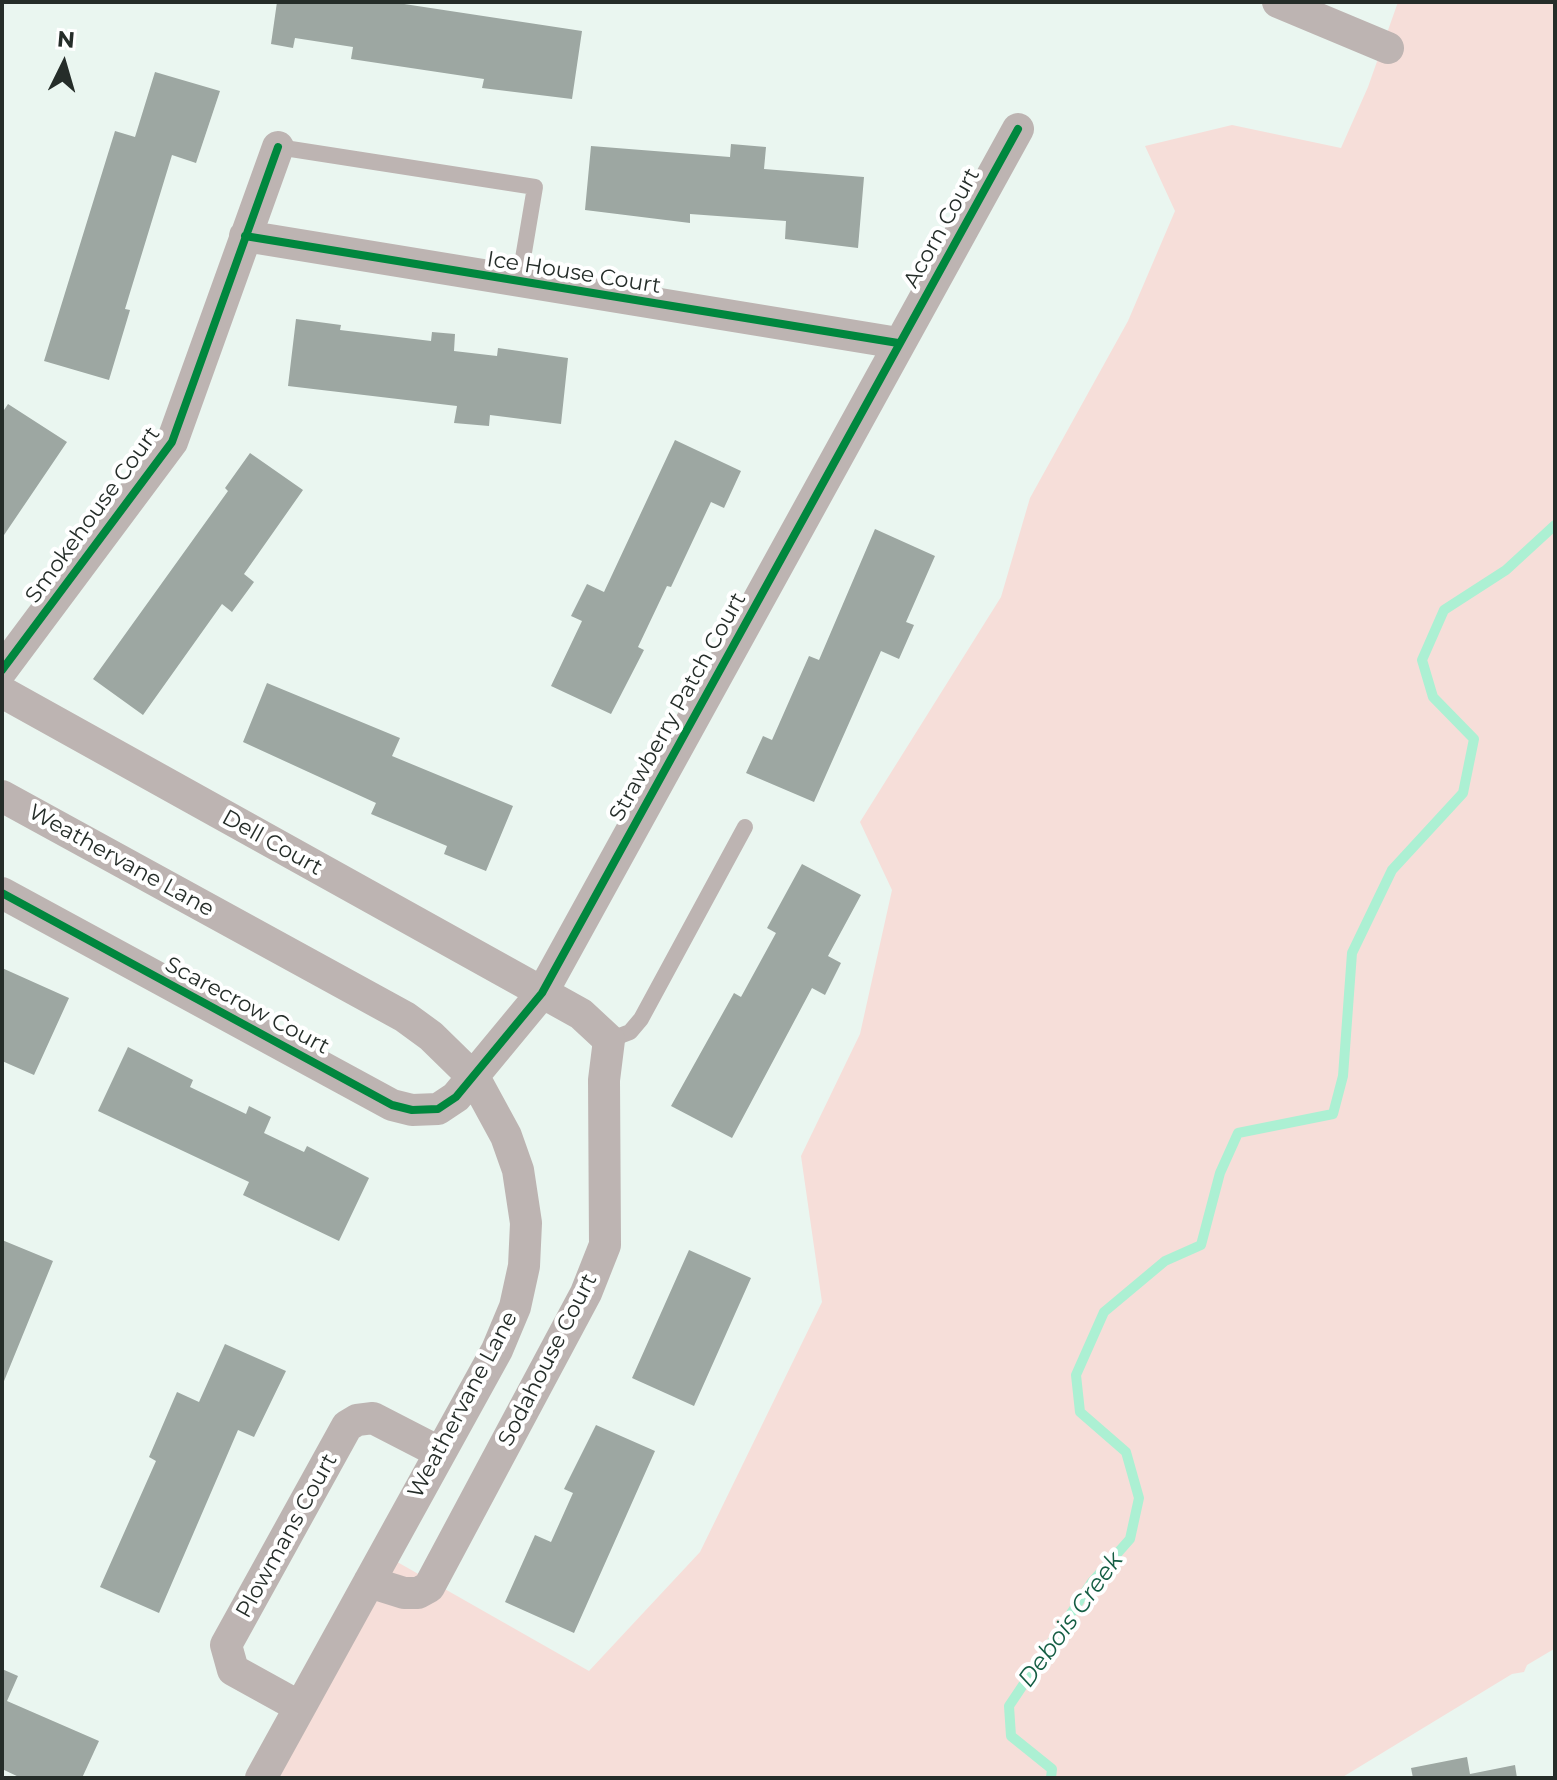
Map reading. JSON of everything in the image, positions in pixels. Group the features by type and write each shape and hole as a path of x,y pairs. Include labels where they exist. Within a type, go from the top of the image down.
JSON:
{"street":[{"path":"1278,2 1388,48"},
{"name":"Acorn Court","path":"898,343 1018,129"},
{"name":"Smokehouse Court","path":"2,670 172,442 278,147"},
{"name":"Ice House Court","path":"245,236 898,343"},
{"name":"Strawberry Patch Court","path":"475,1079 542,993 898,343"},
{"name":"Dell Court","path":"2,692 542,993"},
{"name":"Weathervane Lane","path":"2,796 405,1017 431,1036 475,1079 506,1136 518,1170 526,1223 524,1266 515,1307 497,1350 261,1778"},
{"name":"Scarecrow Court","path":"2,893 392,1105 412,1110 438,1109 475,1079"},
{"path":"542,993 581,1014 609,1040"},
{"name":"Sodahouse Court","path":"369,1582 404,1593 418,1593 429,1587 586,1293 605,1245 604,1080 609,1040"},
{"name":"Plowmans Court","path":"300,1707 233,1670 226,1645 347,1426 357,1420 373,1418 439,1452"}],"lane":[{"path":"278,147 535,187 519,282"},
{"path":"609,1040 630,1032 641,1019 745,827"}],"shaded area":[{"path":"1398,2 1555,2 1554,1649 1527,1665 1524,1672 1512,1674 1341,1778 272,1778 392,1559 589,1671 700,1552 822,1302 801,1156 860,1034 892,890 860,822 1001,597 1030,498 1128,321 1175,211 1145,146 1232,125 1341,148 1368,87"}],"building":[{"path":"277,2 391,2 582,31 572,99 482,88 484,79 351,59 353,47 295,38 293,48 271,44"},
{"path":"155,72 220,91 196,163 172,155 125,309 130,310 109,380 44,361 115,131 135,137"},
{"path":"731,144 766,147 764,169 864,177 858,248 785,239 786,221 690,214 690,223 585,210 591,146 730,157"},
{"path":"296,319 341,325 340,330 431,341 432,332 455,334 454,351 497,356 498,348 568,358 561,424 490,415 489,426 454,423 457,406 288,386"},
{"path":"8,404 67,442 2,538 2,413"},
{"path":"675,440 741,471 724,508 711,502 671,587 667,586 638,647 644,650 611,714 551,686 582,621 571,616 587,584 604,592"},
{"path":"250,453 303,490 244,574 254,582 232,612 222,604 143,715 93,679 228,491 225,488"},
{"path":"875,529 935,556 906,622 914,625 899,659 881,651 814,802 746,773 763,736 772,740 809,656 819,660"},
{"path":"267,683 400,738 392,756 513,806 486,871 444,854 447,846 371,814 376,803 243,742"},
{"path":"802,864 861,895 828,956 841,963 825,995 812,988 732,1138 671,1106 734,993 741,997 776,933 767,928"},
{"path":"2,968 69,998 34,1075 2,1061"},
{"path":"128,1047 193,1080 190,1087 246,1114 249,1106 271,1117 264,1133 304,1152 307,1146 369,1178 339,1241 243,1195 249,1182 98,1111"},
{"path":"2,1240 53,1261 2,1386"},
{"path":"689,1250 751,1278 694,1406 632,1378"},
{"path":"225,1344 286,1371 254,1437 238,1430 159,1613 100,1587 156,1461 149,1457 177,1392 199,1402"},
{"path":"596,1425 655,1451 574,1633 505,1602 535,1535 551,1542 573,1493 564,1489"},
{"path":"2,1669 18,1676 7,1701 99,1741 82,1778 21,1778 2,1769"},
{"path":"1467,1757 1470,1774 1515,1765 1517,1778 1413,1778 1411,1768"}],"waterway":[{"name":"Debois Creek","path":"1051,1778 1052,1769 1011,1736 1009,1706 1092,1582 1130,1539 1139,1498 1126,1452 1080,1412 1076,1375 1104,1312 1165,1261 1201,1245 1220,1173 1238,1133 1333,1114 1343,1076 1352,953 1392,870 1463,793 1474,739 1433,697 1422,660 1444,610 1506,570 1555,525"}],"cycle path":[{"path":"2,893 392,1105 412,1110 438,1109 456,1097 542,993 1018,129"},
{"path":"2,670 172,442 278,147"},
{"path":"245,236 898,343"}]}
